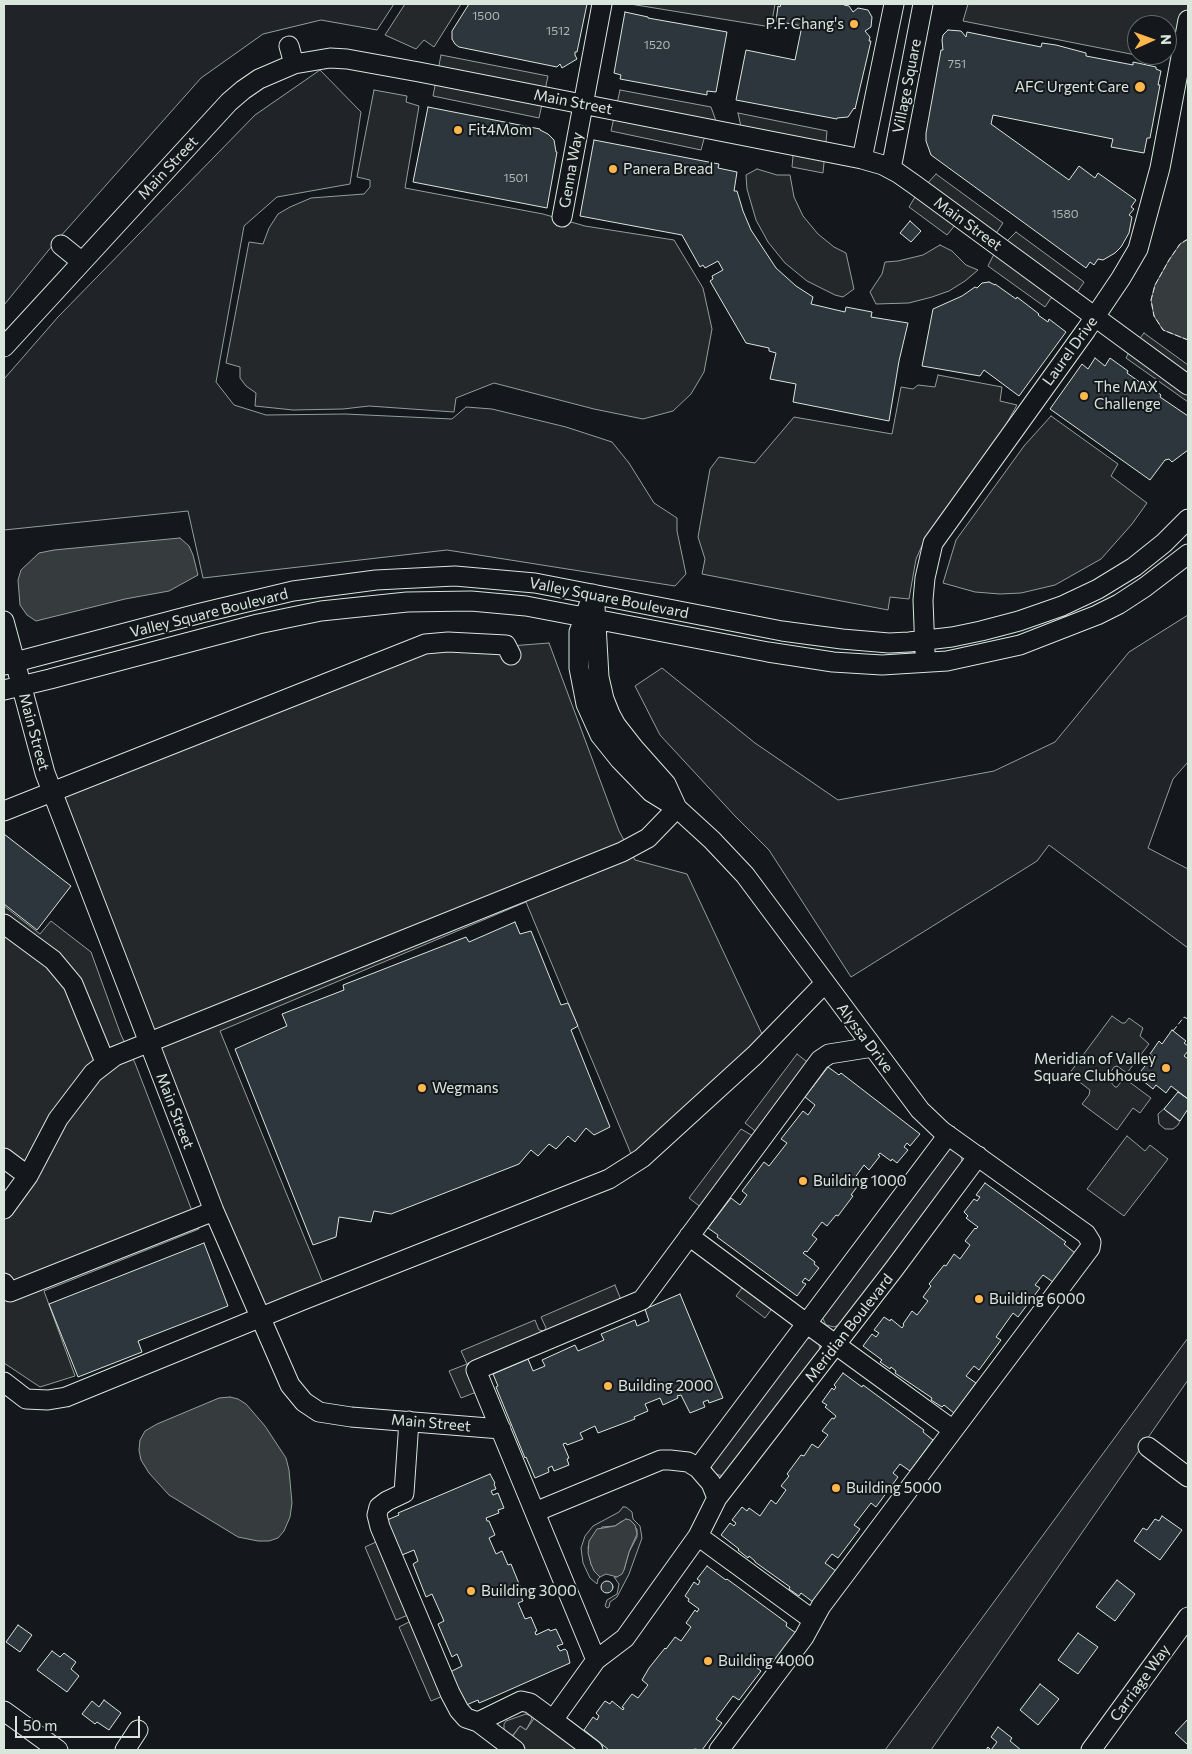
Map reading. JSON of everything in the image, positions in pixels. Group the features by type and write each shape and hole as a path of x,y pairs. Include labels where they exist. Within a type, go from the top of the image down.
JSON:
{"street":[{"name":"Genna Way","path":"562,217 602,4"},
{"name":"Village Square","path":"862,159 894,4"},
{"name":"Village Square","path":"891,169 922,4"},
{"name":"Laurel Drive","path":"925,663 923,600 925,578 933,543 1095,317 1138,249 1183,78 1188,20"},
{"name":"Main Street","path":"4,347 229,102 291,55 347,59 862,159 891,169 915,184 1188,385"},
{"path":"61,245 82,262"},
{"name":"Valley Square Boulevard","path":"9,664 261,598 384,579 455,576 535,583 782,631 889,643 952,637 1010,623 1062,606 1098,589 1134,567 1164,543 1188,519"},
{"name":"Valley Square Boulevard","path":"12,688 258,624 321,611 407,602 471,601 526,606 768,652 833,662 882,665 947,661 999,651 1041,638 1097,615 1119,604 1145,587 1188,554"},
{"name":"Alyssa Drive","path":"593,594 590,618 579,632 579,668 586,704 600,735 620,760 651,792 677,808 745,874 806,956 824,984 920,1110 948,1136 1086,1234 1090,1239 1090,1248 953,1430"},
{"name":"Main Street","path":"4,621 12,688 44,774 214,1212 290,1386 304,1402 319,1412 500,1429"},
{"path":"4,811 426,644 448,642 506,645 511,655"},
{"path":"4,1209 28,1176 58,1119 93,1072 105,1062 148,1042 622,852 648,838 677,808"},
{"path":"4,924 53,960 74,984 105,1062"},
{"path":"4,1382 26,1398 48,1400 66,1396 609,1179 642,1158 755,1055 824,984"},
{"path":"596,1660 476,1370 642,1300 820,1060 829,1054 873,1047"},
{"path":"698,1468 948,1136"},
{"name":"Meridian Boulevard","path":"553,1720 596,1660 625,1638 698,1536 718,1498 894,1269 978,1156"},
{"path":"4,1158 28,1176"},
{"path":"4,1283 10,1292 214,1212"},
{"path":"689,1236 953,1430 821,1606 804,1637 719,1750"},
{"path":"409,1421 404,1493 379,1507 378,1520 450,1693 459,1710 466,1718 478,1722 515,1750"},
{"path":"1148,1447 1188,1477"},
{"path":"535,1512 661,1460 688,1462 698,1468 711,1483 718,1498"},
{"path":"698,1536 813,1620"},
{"name":"Carriage Way","path":"1094,1749 1188,1616"},
{"path":"478,1722 521,1701 530,1703 593,1750"},
{"path":"4,1711 58,1750"},
{"path":"125,1750 138,1730"}],"shaded area":[{"path":"4,4 394,4 377,30 321,20 263,34 201,78 52,246 4,305"},
{"path":"405,4 461,4 434,47 424,40 416,49 385,35"},
{"path":"630,4 775,4 771,27"},
{"path":"968,4 1188,4 1188,73 1177,55 1177,15 1127,15 1127,53 963,21"},
{"path":"441,55 548,76 539,118 433,96"},
{"path":"320,70 361,112 350,184 277,197 244,226 216,382 234,405 266,415 345,414 452,419 466,407 492,409 566,427 612,442 629,463 654,503 677,518 677,531 686,574 675,586 447,550 203,578 188,511 4,530 4,379 58,317 255,115"},
{"path":"374,90 407,96 406,102 419,106 405,188 543,214 585,226 674,240 703,288 712,329 704,372 691,394 673,411 643,419 594,409 494,383 456,398 454,412 369,406 343,409 293,410 255,406 256,393 246,386 240,378 240,367 226,363 249,242 263,244 269,228 278,214 290,207 311,198 364,194 370,187 370,180 357,177"},
{"path":"620,90 711,107 716,121 704,139 701,150 611,131"},
{"path":"738,113 827,131 823,173 792,167 794,146 743,136"},
{"path":"757,169 777,175 790,175 794,197 803,216 818,234 834,247 846,253 854,289 843,297 807,281 785,263 768,242 756,220 747,189 746,175"},
{"path":"936,174 1003,223 991,241 960,219 947,235 909,207 915,197"},
{"path":"1016,232 1084,282 1078,291 1051,298 1045,307 988,266 994,254"},
{"path":"1188,239 1188,340 1163,330 1154,316 1151,300 1155,285 1169,260 1180,244"},
{"path":"940,245 952,251 966,265 978,270 949,291 932,297 909,303 876,304 870,292 882,274 885,262 923,255"},
{"path":"1144,333 1188,365 1188,373 1140,338"},
{"path":"1129,352 1188,395 1188,402 1126,358"},
{"path":"938,375 1002,387 1000,401 1017,405 1003,430 925,539 916,559 909,599 890,597 888,610 702,574 705,559 698,537 710,469 719,457 755,463 794,417 892,434 901,387 913,389 918,385 935,387"},
{"path":"1051,416 1118,464 1111,476 1147,503 1132,524 1101,559 1055,585 1021,593 1000,594 975,592 943,583 956,540 1024,446"},
{"path":"180,538 189,546 198,575 169,591 125,599 36,621 27,615 20,605 18,580 21,570 39,553"},
{"path":"1188,615 1188,762 1173,779 1148,848 1188,869 1188,948 1049,845 1037,861 851,977 769,850 660,735 635,686 662,668 755,743 838,800 994,771 1055,742 1129,652"},
{"path":"549,643 619,831 635,860 687,874 762,1034 634,1161 526,902 220,1031 325,1288 262,1313 62,798 418,653"},
{"path":"4,906 40,934 51,921 91,952 121,1035 135,1063 199,1229 44,1291 75,1376 40,1387 4,1363 4,1200 17,1180 4,1170"},
{"path":"1112,1016 1122,1023 1125,1023 1129,1018 1143,1028 1140,1036 1149,1044 1127,1073 1117,1066 1114,1067 1109,1075 1109,1080 1115,1087 1124,1078 1151,1098 1140,1113 1133,1108 1117,1130 1082,1104 1089,1095 1090,1090 1069,1074"},
{"path":"797,1054 815,1068 707,1212 689,1198 741,1129 753,1136 754,1130 745,1123"},
{"path":"1166,1107 1165,1110 1179,1121 1181,1119 1173,1129 1165,1129 1159,1124 1158,1114"},
{"path":"1127,1136 1145,1151 1150,1145 1168,1159 1124,1216 1087,1189"},
{"path":"953,1148 961,1154 962,1163 841,1324 834,1327 826,1325 822,1317 949,1149"},
{"path":"748,1280 777,1302 765,1318 736,1296"},
{"path":"615,1285 624,1307 476,1370 484,1389 461,1398 449,1371 467,1364 461,1351 535,1320 539,1330 544,1331 546,1328 541,1317"},
{"path":"811,1338 819,1344 820,1351 724,1476 715,1474 710,1465 805,1339"},
{"path":"1188,1338 1188,1380 931,1750 885,1750"},
{"path":"230,1397 246,1404 265,1426 286,1458 292,1503 290,1517 284,1531 278,1538 269,1541 238,1537 169,1495 149,1473 141,1460 140,1440 145,1431 157,1424 219,1398"},
{"path":"623,1507 632,1512 633,1519 640,1526 642,1538 629,1574 617,1597 610,1602 607,1608 605,1606 607,1600 617,1594 619,1584 614,1577 617,1577 624,1570 629,1552 637,1537 637,1529 622,1521 615,1526 602,1527 588,1547 591,1564 600,1577 597,1584 590,1578 583,1563 581,1548 585,1536 593,1526 619,1512"},
{"path":"626,1519 635,1525 637,1534 624,1570 617,1577 606,1574 600,1577 594,1571 591,1564 588,1553 589,1541 597,1529 615,1526"},
{"path":"385,1538 450,1693 431,1701 399,1627 411,1621 408,1615 396,1620 365,1547"},
{"path":"540,1710 593,1750 515,1750 507,1744 520,1726 526,1730"},
{"path":"526,1714 531,1716 532,1719 526,1730 520,1726 513,1735 509,1736 504,1731 506,1721"}],"building":[{"path":"469,4 587,4 577,52 575,52 577,59 562,68 560,64 557,67 459,47 452,39 452,31"},
{"path":"781,4 844,4 849,6 853,12 858,8 868,10 872,17 871,27 865,31 870,37 869,41 871,41 855,109 848,117 837,119 736,100 746,50 795,60 802,26 776,21 778,6 780,7"},
{"path":"625,12 727,32 716,92 707,91 707,95 620,79 621,75 614,73"},
{"path":"948,30 961,31 966,37 967,32 1041,47 1042,43 1056,45 1086,53 1086,56 1127,65 1147,65 1156,67 1156,69 1161,71 1150,138 1147,138 1144,153 1111,147 1113,139 993,115 991,124 1069,180 1079,166 1095,178 1098,173 1136,200 1131,207 1134,209 1129,215 1132,217 1129,233 1115,253 1103,260 1098,259 1094,265 1090,262 1086,268 931,155 926,141 926,133 941,50 943,50 943,35"},
{"path":"428,107 540,129 548,134 554,140 557,152 547,208 413,182"},
{"path":"594,140 719,164 718,168 737,172 734,191 737,191 751,230 776,268 796,286 813,297 811,304 845,312 846,307 872,312 871,317 908,323 899,361 889,421 793,402 796,384 770,379 776,353 769,351 769,348 746,343 710,281 713,279 712,276 723,270 718,261 705,268 703,265 700,267 682,235 580,216"},
{"path":"910,221 921,231 911,242 900,233"},
{"path":"989,282 995,284 1016,299 1017,297 1038,315 1048,322 1049,319 1066,332 1019,396 984,370 980,376 922,366 933,309 962,296 982,283"},
{"path":"1095,358 1105,366 1110,358 1128,371 1127,373 1141,383 1143,381 1161,395 1160,397 1188,416 1188,450 1172,462 1169,459 1165,460 1150,480 1050,409 1082,364 1088,369"},
{"path":"4,834 71,886 37,930 4,904"},
{"name":"Wegmans","path":"515,922 520,934 531,931 561,1005 568,1003 578,1026 571,1030 610,1127 594,1135 586,1128 575,1142 568,1136 556,1149 549,1144 538,1156 531,1150 519,1164 391,1214 374,1211 371,1222 339,1217 336,1237 313,1245 235,1049 287,1026 282,1014 344,990 343,985 466,937 469,942"},
{"name":"Meridian of Valley Square Clubhouse","path":"1172,1030 1186,1041 1184,1043 1188,1046 1188,1051 1184,1056 1188,1059 1188,1099 1171,1086 1166,1093 1156,1085 1153,1089 1137,1076 1153,1056 1150,1054 1159,1041 1162,1044"},
{"name":"Building 1000","path":"828,1067 839,1075 841,1073 920,1134 910,1146 907,1143 904,1147 908,1150 897,1163 880,1153 878,1155 880,1156 869,1170 864,1165 854,1179 860,1183 851,1195 853,1196 838,1216 836,1215 827,1226 822,1222 812,1235 817,1239 807,1252 803,1253 815,1262 814,1264 819,1268 809,1281 805,1278 802,1282 806,1284 797,1296 717,1237 718,1235 708,1228 731,1198 740,1205 747,1195 742,1191 764,1162 769,1166 787,1143 781,1139 803,1111 808,1115 815,1105 805,1097"},
{"path":"1178,1092 1188,1099 1188,1109 1180,1121 1164,1109"},
{"name":"Building 6000","path":"985,1183 1066,1242 1064,1244 1075,1253 1053,1282 1043,1275 1035,1285 1040,1288 1018,1317 1013,1313 996,1337 1001,1340 979,1370 974,1366 966,1376 976,1383 954,1413 944,1405 942,1407 931,1400 932,1398 895,1373 896,1371 891,1367 890,1369 880,1362 882,1360 863,1346 872,1334 876,1337 879,1333 874,1330 884,1317 890,1321 891,1319 902,1328 912,1311 917,1315 928,1301 923,1297 931,1286 929,1284 944,1265 946,1266 954,1254 960,1259 970,1245 965,1241 975,1228 978,1227 966,1218 968,1216 964,1212 974,1199 977,1201 980,1197 976,1195"},
{"path":"204,1243 228,1306 138,1341 142,1352 78,1377 49,1304"},
{"name":"Building 2000","path":"680,1294 723,1398 709,1403 708,1400 703,1402 705,1407 690,1413 681,1395 663,1405 660,1398 645,1404 648,1411 634,1417 635,1419 598,1433 595,1426 580,1433 583,1439 567,1445 566,1443 563,1444 569,1458 567,1459 569,1465 554,1471 552,1466 548,1468 549,1472 535,1478 496,1387 498,1386 493,1374 528,1359 533,1371 545,1366 542,1360 575,1345 578,1351 604,1340 601,1334 635,1320 637,1326 649,1321 645,1309"},
{"name":"Building 5000","path":"843,1373 862,1387 863,1385 924,1430 923,1432 933,1440 910,1471 900,1464 893,1473 898,1477 876,1507 871,1503 854,1525 860,1529 838,1558 832,1554 825,1563 836,1571 813,1602 801,1593 799,1596 789,1589 790,1587 749,1556 748,1558 721,1535 730,1523 734,1526 736,1523 732,1520 742,1507 747,1511 749,1508 760,1516 771,1500 776,1504 786,1490 781,1486 789,1476 787,1474 801,1455 804,1456 812,1444 818,1448 828,1435 822,1431 832,1418 834,1419 836,1416 822,1402 832,1388 834,1390 836,1387 834,1385"},
{"name":"Building 3000","path":"490,1474 496,1489 491,1491 493,1495 498,1493 504,1508 498,1510 499,1513 486,1518 495,1535 489,1538 496,1554 502,1551 508,1565 511,1564 520,1586 517,1587 523,1601 518,1603 525,1619 531,1617 537,1631 535,1632 536,1635 549,1629 550,1631 556,1629 563,1644 557,1646 560,1651 565,1649 567,1651 570,1663 479,1703 478,1700 464,1706 450,1672 462,1666 457,1654 452,1657 438,1624 444,1621 432,1594 426,1597 413,1564 418,1561 414,1550 402,1555 387,1520 399,1515 398,1513"},
{"path":"1162,1516 1182,1530 1160,1560 1134,1541 1143,1528 1147,1530 1155,1519 1159,1521"},
{"name":"Building 4000","path":"707,1566 787,1623 786,1626 796,1633 773,1664 763,1657 756,1667 761,1671 739,1700 733,1696 716,1719 722,1723 702,1750 609,1750 584,1730 593,1717 597,1720 599,1716 596,1713 605,1701 610,1704 612,1701 623,1710 624,1708 622,1707 632,1694 638,1698 648,1685 642,1680 649,1668 675,1637 681,1641 691,1627 686,1623 695,1610 697,1612 699,1609 688,1601 689,1599 685,1596 694,1582 698,1585 700,1581 697,1579"},
{"path":"1117,1580 1135,1594 1115,1621 1096,1607"},
{"path":"605,1581 609,1581 613,1587 609,1593 605,1593 601,1589 601,1585"},
{"path":"18,1625 32,1635 20,1652 6,1642"},
{"path":"1078,1633 1098,1647 1078,1674 1058,1660"},
{"path":"52,1651 60,1657 64,1653 76,1662 71,1669 79,1676 67,1692 37,1670"},
{"path":"1040,1684 1059,1699 1038,1725 1020,1710"},
{"path":"104,1700 121,1713 109,1730 97,1722 95,1724 82,1714 92,1701 99,1707"},
{"path":"1188,1719 1188,1745 1175,1733"},
{"path":"998,1727 1012,1738 1010,1741 1021,1750 991,1750 997,1742 991,1737"}],"fence":[{"path":"1188,239 1180,244 1169,260 1155,285 1151,300 1154,316 1163,330 1188,340"},
{"path":"1173,1031 1184,1017 1188,1019"}],"place":[{"name":"P.F. Chang's","path":"854,24"},
{"name":"AFC Urgent Care","path":"1140,87"},
{"name":"Fit4Mom","path":"458,130"},
{"name":"Panera Bread","path":"613,169"},
{"name":"The MAX Challenge","path":"1084,396"},
{"name":"Meridian of Valley Square Clubhouse","path":"1166,1068"},
{"name":"Wegmans","path":"422,1088"},
{"name":"Building 1000","path":"803,1181"},
{"name":"Building 6000","path":"979,1299"},
{"name":"Building 2000","path":"608,1386"},
{"name":"Building 5000","path":"836,1488"},
{"name":"Building 3000","path":"471,1591"},
{"name":"Building 4000","path":"708,1661"}]}
